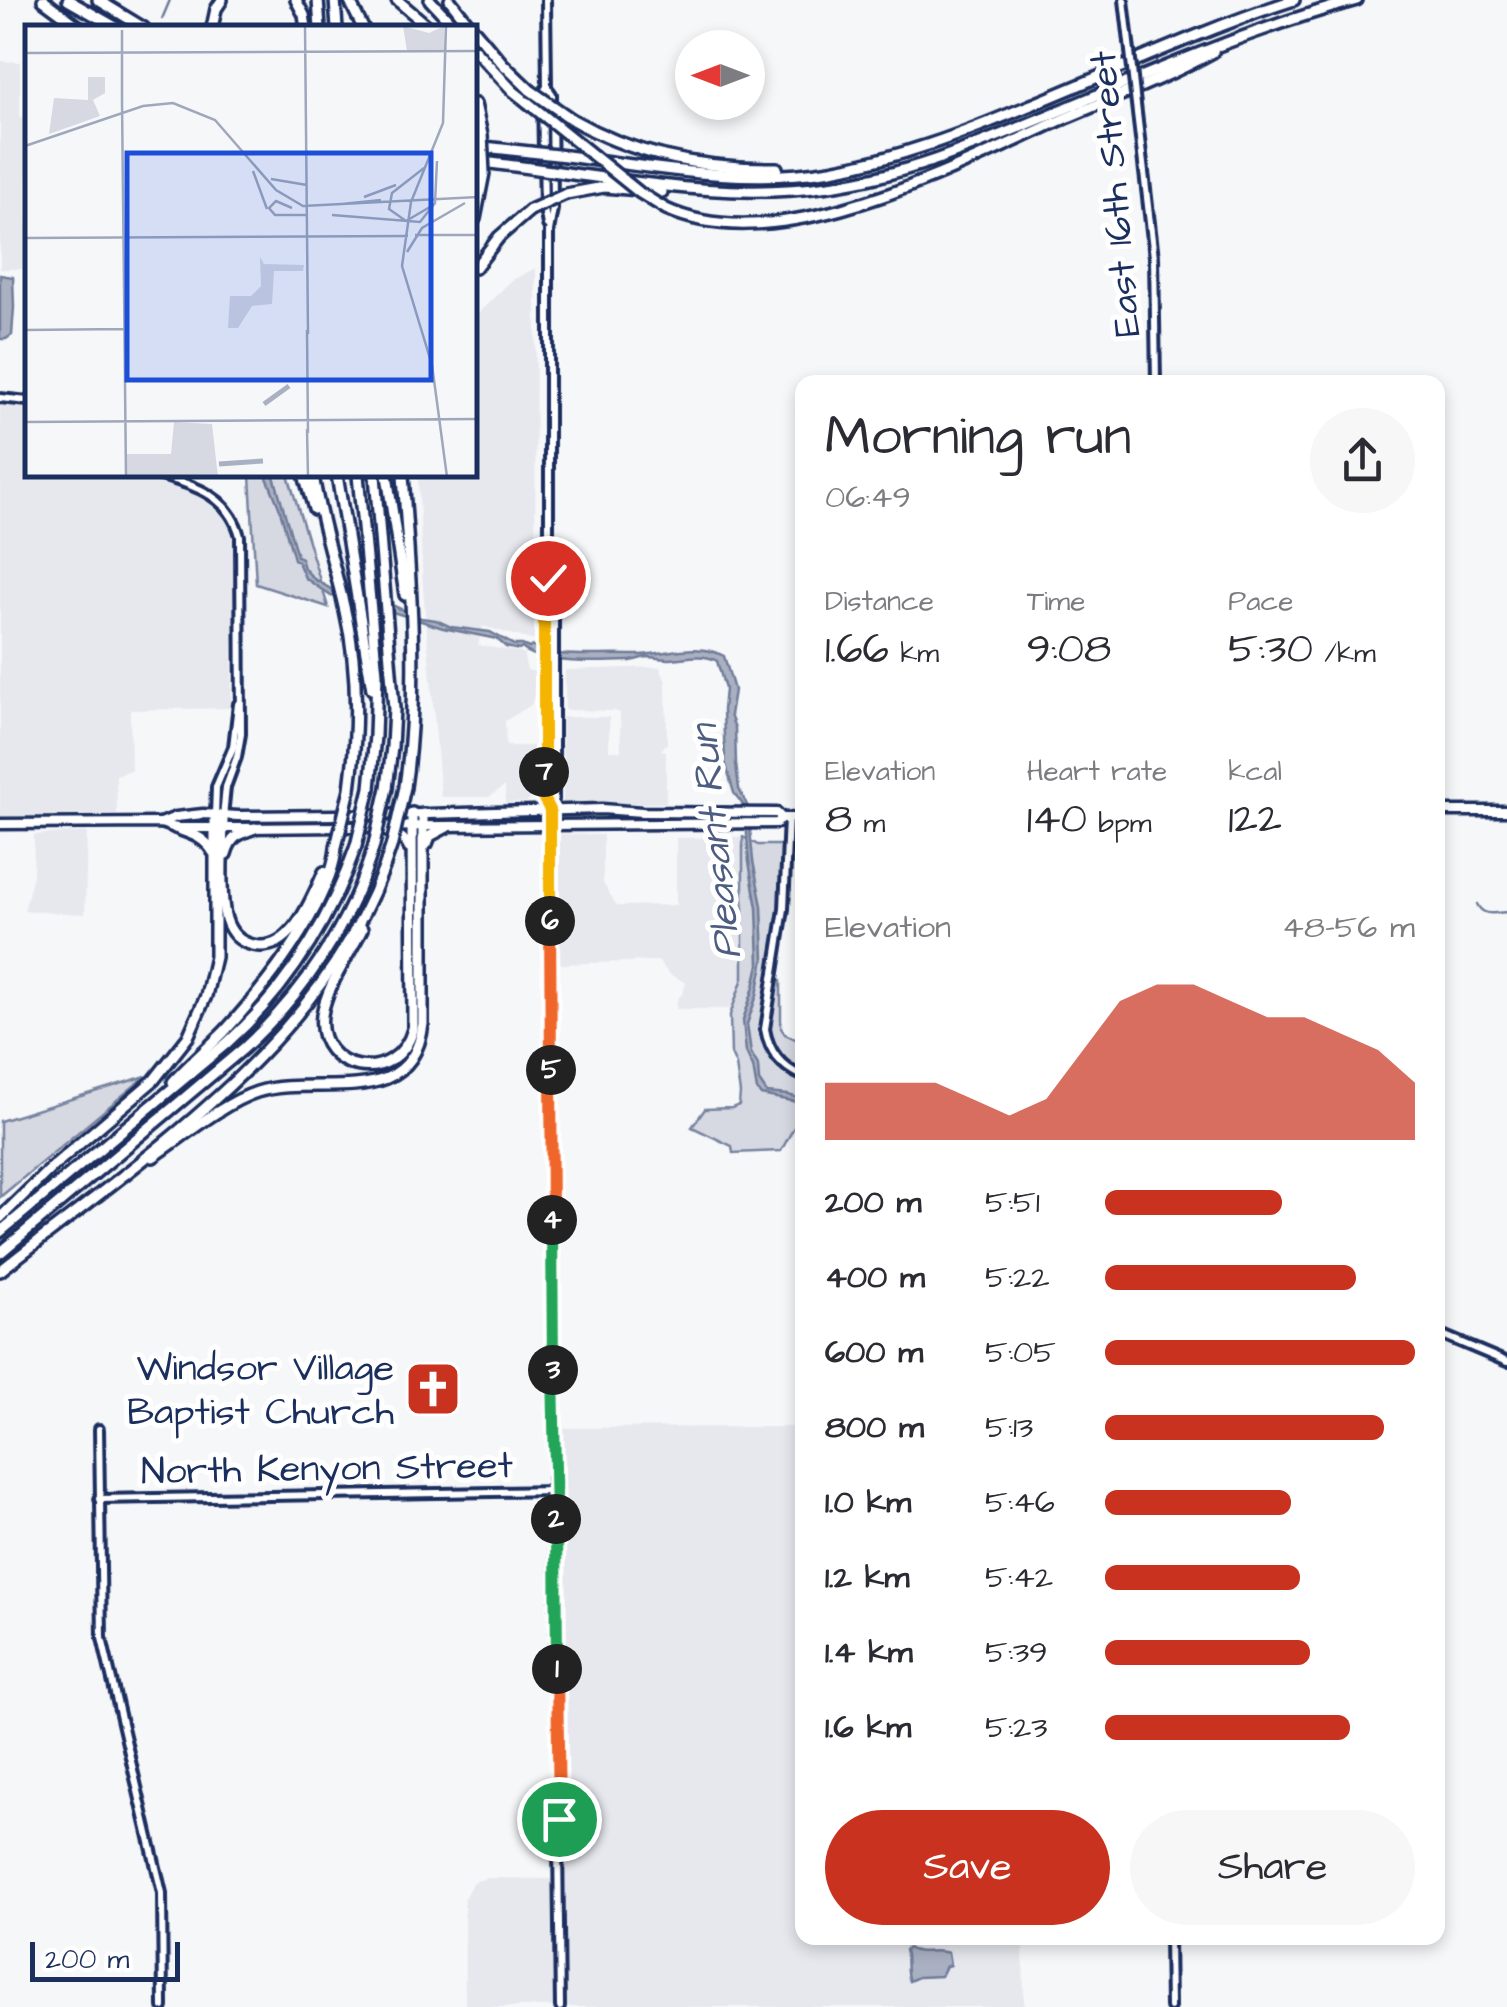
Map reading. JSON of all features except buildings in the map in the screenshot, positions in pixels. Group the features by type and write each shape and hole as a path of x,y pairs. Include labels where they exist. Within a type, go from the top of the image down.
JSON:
{"highway":[{"path":"44,0 76,25"},
{"path":"68,0 112,25"},
{"path":"98,0 139,25"},
{"path":"213,25 222,0"},
{"path":"296,0 306,25"},
{"path":"318,0 320,25"},
{"path":"335,0 337,25"},
{"path":"349,0 362,25"},
{"path":"397,0 426,25"},
{"path":"430,0 453,25"},
{"path":"450,0 471,25"},
{"path":"478,146 742,175 806,172 855,164 955,136 1215,28 1294,0"},
{"path":"478,264 499,236 530,210 566,194 612,186 665,192 786,191 846,184 887,174 960,151 1198,53 1356,0"},
{"path":"478,34 530,90 572,120 626,146 686,161 766,168 855,164"},
{"path":"478,53 513,90 640,193 692,219 734,224 791,219 855,206 912,186 1227,44"},
{"path":"478,117 484,173 478,204"},
{"path":"478,161 698,190"},
{"path":"305,478 335,573"},
{"path":"219,815 224,912 229,927 244,942 255,946 282,940 313,896 336,847 356,742 354,663 314,478"},
{"path":"338,478 355,582 366,618"},
{"path":"0,1232 242,1029 290,976 324,920 356,846 370,788 376,710 358,478"},
{"path":"0,1253 232,1059 279,1014 334,939 358,890 388,788 394,718 375,478"},
{"path":"387,478 408,598"},
{"path":"403,478 413,709 405,786 392,844 363,928 326,1002 322,1024 334,1053 351,1064 366,1067 398,1056 414,1029 412,813"},
{"path":"120,1177 247,1096 281,1087 369,1084 389,1078 407,1064 418,1046 423,1024 423,814"},
{"path":"375,827 401,836 412,855"},
{"path":"175,828 208,843 220,864"},
{"path":"0,1218 52,1166 154,1080 188,1037 206,996 216,957 220,864 233,838 255,828"},
{"path":"424,856 430,836 447,828"},
{"path":"155,1102 236,1019 279,966 317,903 336,857 336,847"},
{"path":"0,1271 120,1177 282,1035 337,963 372,898"}],"main road":[{"path":"161,823 176,817 219,815 550,810 736,813 763,818"},
{"path":"1445,812 1507,811"},
{"path":"0,824 447,828 738,823 776,813 795,818"}],"street":[{"path":"546,0 553,178 548,231 548,579 544,587 544,799 550,810"},
{"name":"East 16th Street","path":"1124,0 1154,257 1156,375"},
{"path":"0,398 25,401"},
{"path":"168,478 216,497 238,528 242,547 240,688 232,747 215,790 219,815"},
{"path":"548,579 554,587 554,800 550,826 560,2007"},
{"path":"785,818 784,909 766,1029 776,1057 795,1072"},
{"path":"1445,1336 1507,1362"},
{"path":"98,1429 102,1642 162,1892 163,2007"},
{"name":"North Kenyon Street","path":"99,1499 555,1491"},
{"path":"1169,1945 1170,2007"}],"shaded area":[{"path":"0,61 20,62 20,117 25,117 25,269 0,269"},
{"path":"536,268 535,641 483,626 478,645 523,653 527,670 535,672 531,705 505,721 506,746 533,746 533,795 527,802 505,803 505,786 489,797 441,797 423,588 418,478 478,478 478,313 512,280"},
{"path":"0,404 25,406 25,478 149,478 192,491 221,509 232,529 235,547 231,708 130,710 131,770 116,775 117,815 0,817"},
{"path":"250,478 289,478 328,607 256,584"},
{"path":"660,667 666,682 667,743 661,750 666,751 666,803 563,803 562,717 609,717 609,751 621,751 620,713 565,710 565,670"},
{"path":"87,832 85,914 24,911 33,875 34,835"},
{"path":"557,834 603,835 603,883 617,906 676,905 676,838 743,837 743,978 732,1009 676,1009 686,983 669,974 658,961 558,964"},
{"path":"743,837 758,845 782,848 780,908 767,988 781,980 781,1028 795,1039 795,1125 781,1151 733,1153 732,1146 692,1127 705,1109 739,1105 730,1015 743,978"},
{"path":"146,1076 0,1197 0,1121"},
{"path":"795,1427 795,1945 1023,1945 1024,2007 566,2007 559,1428"},
{"path":"487,1878 553,1879 555,2007 465,2007 464,1898 473,1882"}],"water":[{"path":"0,275 13,277 12,335 6,339 0,339"},
{"name":"Pleasant Run","path":"267,478 275,478 297,556 314,579 331,589 451,627 490,632 514,645 533,646 537,652 643,655 690,649 724,656 734,690 730,715 735,728 739,789 748,807 762,906 764,959 747,1024 751,1053 767,1093 795,1097 795,1102 761,1095 746,1052 743,1020 759,964 757,908 745,807 734,793 725,762 725,689 717,661 700,657 606,662 558,660 506,647 497,639 331,596 305,578 294,559"},
{"path":"905,1950 948,1953 950,1965 941,1976 909,1981"}],"waterway":[{"path":"162,19 170,0"},
{"path":"1477,904 1486,913 1507,912"}],"place":[{"name":"Windsor Village Baptist Church","path":"433,1389"}],"route":[{"path":"548,578 544,587 544,799 550,810 559,1819"}]}
